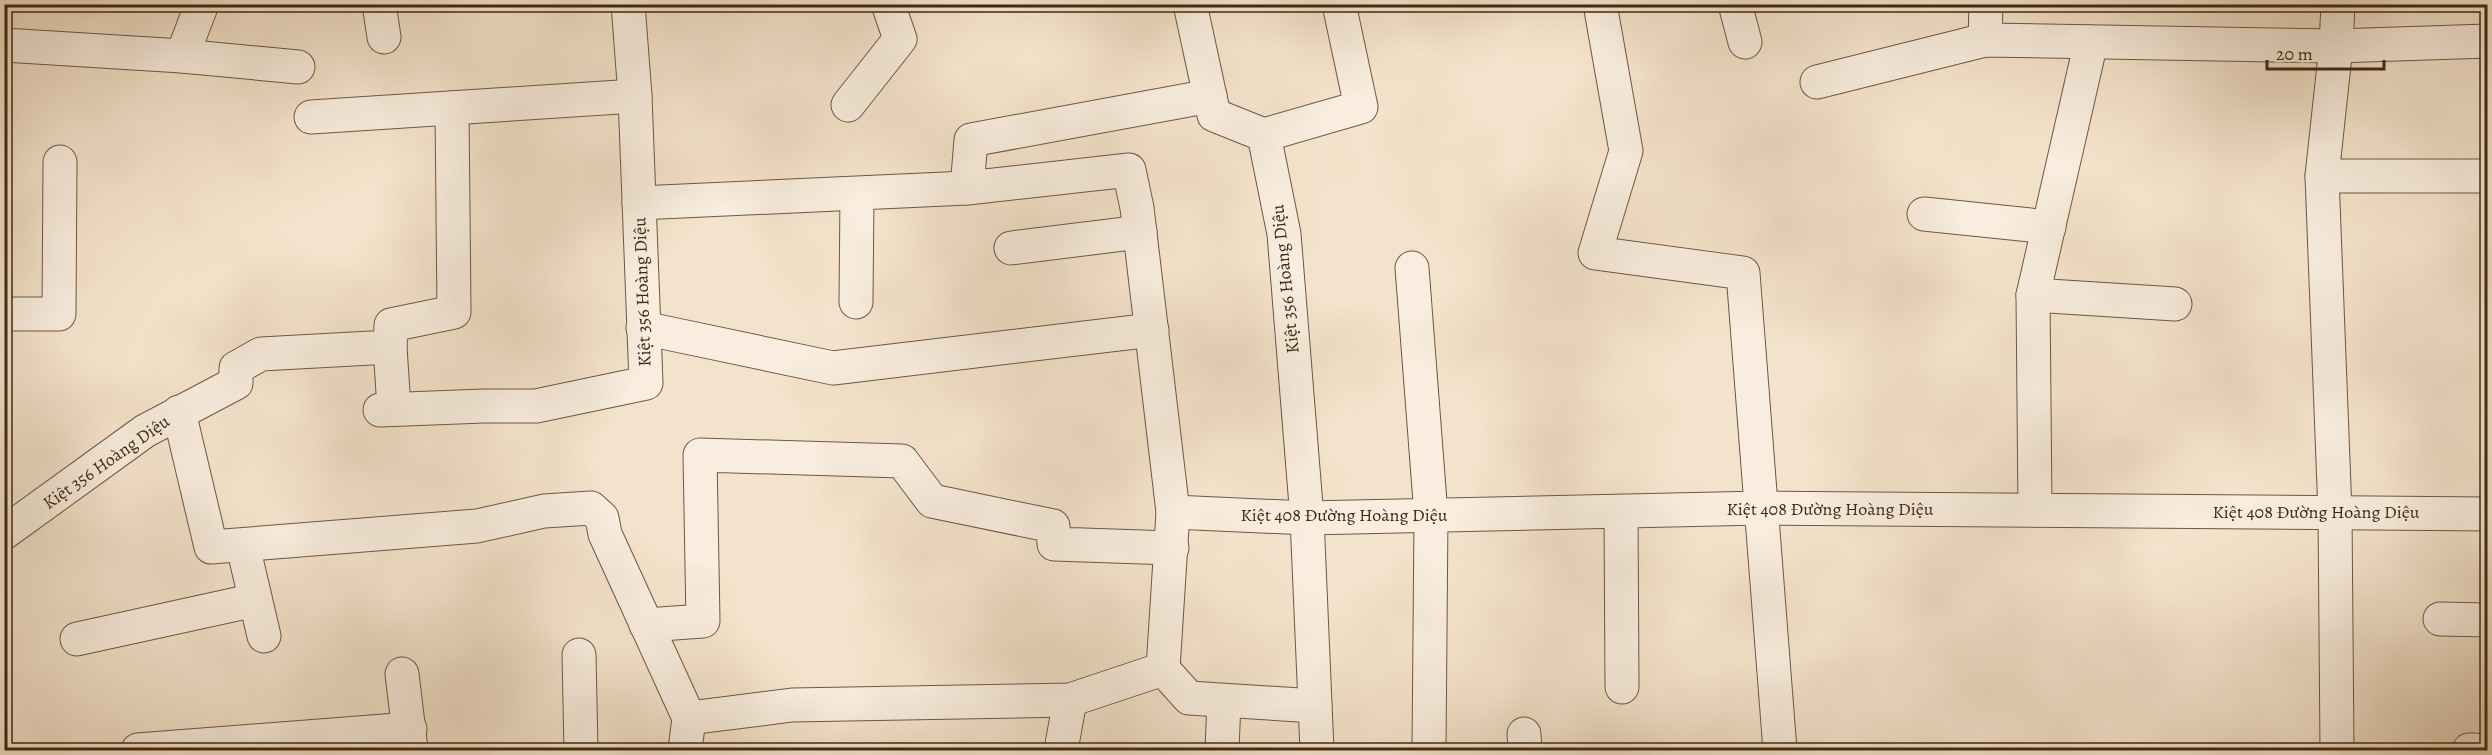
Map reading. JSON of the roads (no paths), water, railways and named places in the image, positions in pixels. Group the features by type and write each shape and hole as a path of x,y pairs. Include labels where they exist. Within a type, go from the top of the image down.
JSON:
{"street":[{"path":"182,56 202,4"},
{"path":"379,4 384,37"},
{"name":"Kiệt 356 Hoàng Diệu","path":"4,533 145,431 236,383 236,368 261,354 390,347 387,409 536,406 646,383 635,96 628,4"},
{"path":"848,105 900,39 888,4"},
{"path":"1190,4 1214,115 1264,135 1361,106 1340,4"},
{"path":"1600,4 1626,151 1595,253 1743,273 1780,750"},
{"path":"1735,4 1745,42"},
{"path":"1985,40 1986,4"},
{"path":"2337,750 2335,513 2322,176 2337,46 2338,4"},
{"path":"1817,82 1985,40 2337,46 2487,41"},
{"path":"2035,510 2033,294 2091,42"},
{"path":"4,45 182,56 298,67"},
{"path":"311,117 635,96"},
{"path":"967,188 971,140 1209,96"},
{"path":"390,347 391,325 454,312 452,108"},
{"name":"Kiệt 356 Hoàng Diệu","path":"1264,135 1284,234 1307,518 1317,750"},
{"path":"4,314 59,314 60,162"},
{"path":"639,203 967,188 1129,170 1140,232 1173,512 1163,669 1189,698 1315,706"},
{"path":"2322,176 2487,176"},
{"path":"856,302 857,194"},
{"path":"1924,214 2049,227"},
{"path":"1011,248 1140,232"},
{"path":"1412,268 1431,515 1429,750"},
{"path":"2033,294 2175,304"},
{"path":"643,327 833,368 1152,330"},
{"path":"179,412 211,548 477,526 544,511 591,508 602,518 605,534 689,718 685,750"},
{"path":"646,625 703,621 700,454 902,461 932,501 1053,526 1054,544 1172,548"},
{"name":"Kiệt 408 Đường Hoàng Diệu","path":"1173,512 1307,518 1762,508 2487,514"},
{"path":"1621,512 1622,687"},
{"path":"243,546 264,636"},
{"path":"77,639 255,600"},
{"path":"2440,619 2487,620"},
{"path":"579,655 581,750"},
{"path":"689,718 792,705 1070,700 1163,669"},
{"path":"159,750 410,740 402,675"},
{"path":"1061,750 1070,700"},
{"path":"1222,750 1224,701"},
{"path":"2469,750 2475,750"}]}
